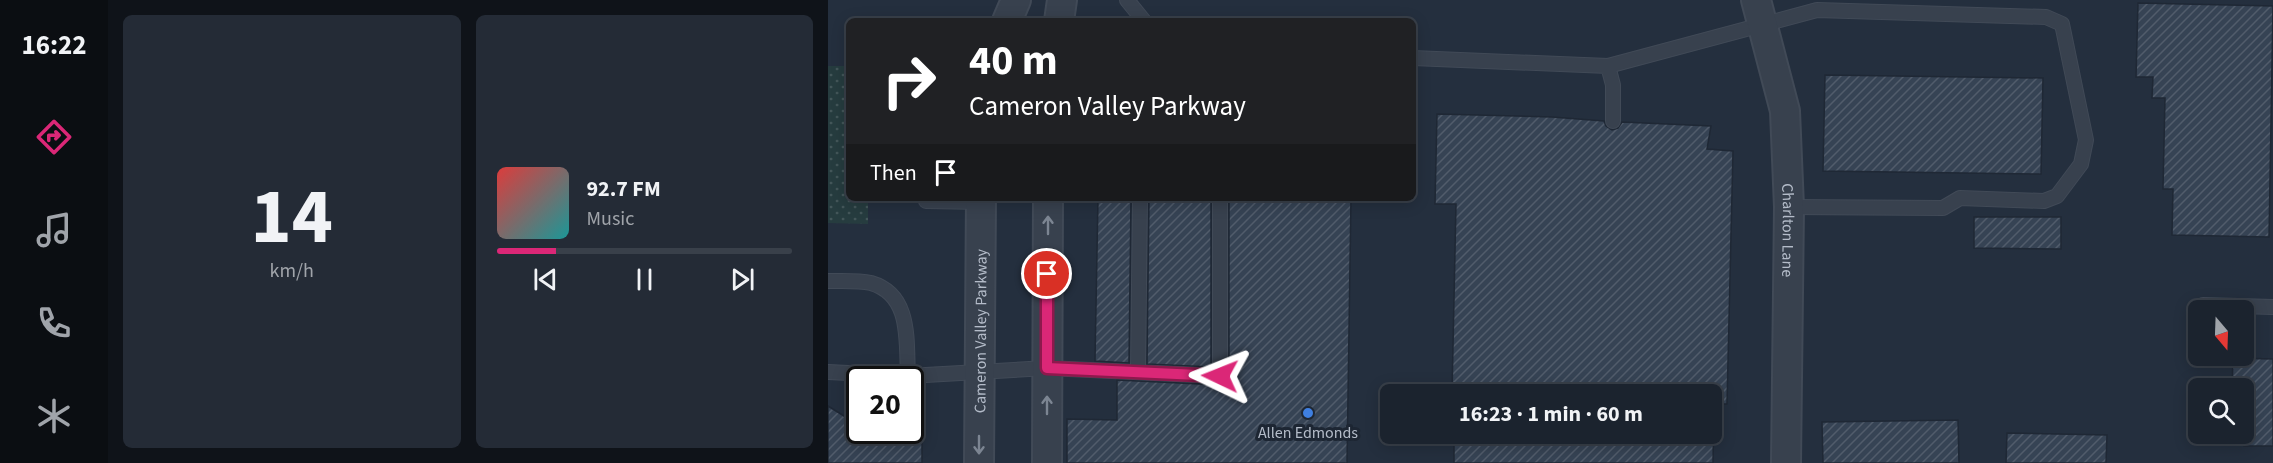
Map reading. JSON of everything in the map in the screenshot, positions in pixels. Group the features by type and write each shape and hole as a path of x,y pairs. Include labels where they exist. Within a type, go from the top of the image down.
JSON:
{"street":[{"path":"1008,18 1016,0"},
{"path":"1059,18 1062,0"},
{"name":"Charlton Lane","path":"1760,12 1785,111 1789,207 1786,463"},
{"name":"Cameron Valley Parkway","path":"979,463 981,201"},
{"path":"1047,463 1048,201"}],"lane":[{"path":"1127,0 1142,18"},
{"path":"1416,58 1608,66 1760,12 1817,10 2046,17 2062,24 2086,140 2081,164 2057,196 2044,201 1960,198 1943,208 1789,207"},
{"path":"1608,66 1613,85 1613,121"},
{"path":"1137,372 1140,201"},
{"path":"924,375 1047,368 1220,376 1220,201"},
{"path":"828,281 870,283 891,292 904,315 907,366"},
{"path":"2254,306 2273,307"},
{"path":"828,372 846,373"}],"green space":[{"path":"828,66 846,66 846,201 868,201 868,224 828,223"}],"building":[{"path":"2138,3 2273,6 2269,237 2172,235 2173,189 2163,189 2165,98 2152,98 2153,77 2136,77"},
{"path":"1825,75 2043,78 2041,174 1823,171"},
{"path":"1437,114 1552,117 1604,121 1606,126 1612,130 1618,128 1622,122 1711,126 1707,149 1733,151 1727,404 1722,404 1722,384 1452,384 1456,204 1435,204"},
{"path":"1098,201 1131,201 1129,363 1095,361"},
{"path":"1149,201 1211,201 1211,367 1147,364"},
{"path":"1229,201 1351,201 1347,463 1067,463 1067,419 1117,420 1117,380 1220,385 1227,381 1229,376"},
{"path":"1974,217 2061,217 2061,249 1974,248"},
{"path":"2254,359 2273,359 2273,446 2244,446 2244,444 2254,444 2254,378 2232,378 2233,366 2254,366"},
{"path":"828,406 846,417 846,444 922,444 922,463 828,463"},
{"path":"1958,420 1959,463 1823,463 1822,422"},
{"path":"2007,433 2107,435 2106,463 2006,463"},
{"path":"1454,444 1713,444 1713,463 1454,463"}],"place":[{"name":"Allen Edmonds","path":"1308,413"}],"route":[{"path":"1047,274 1047,368 1220,376"}]}
